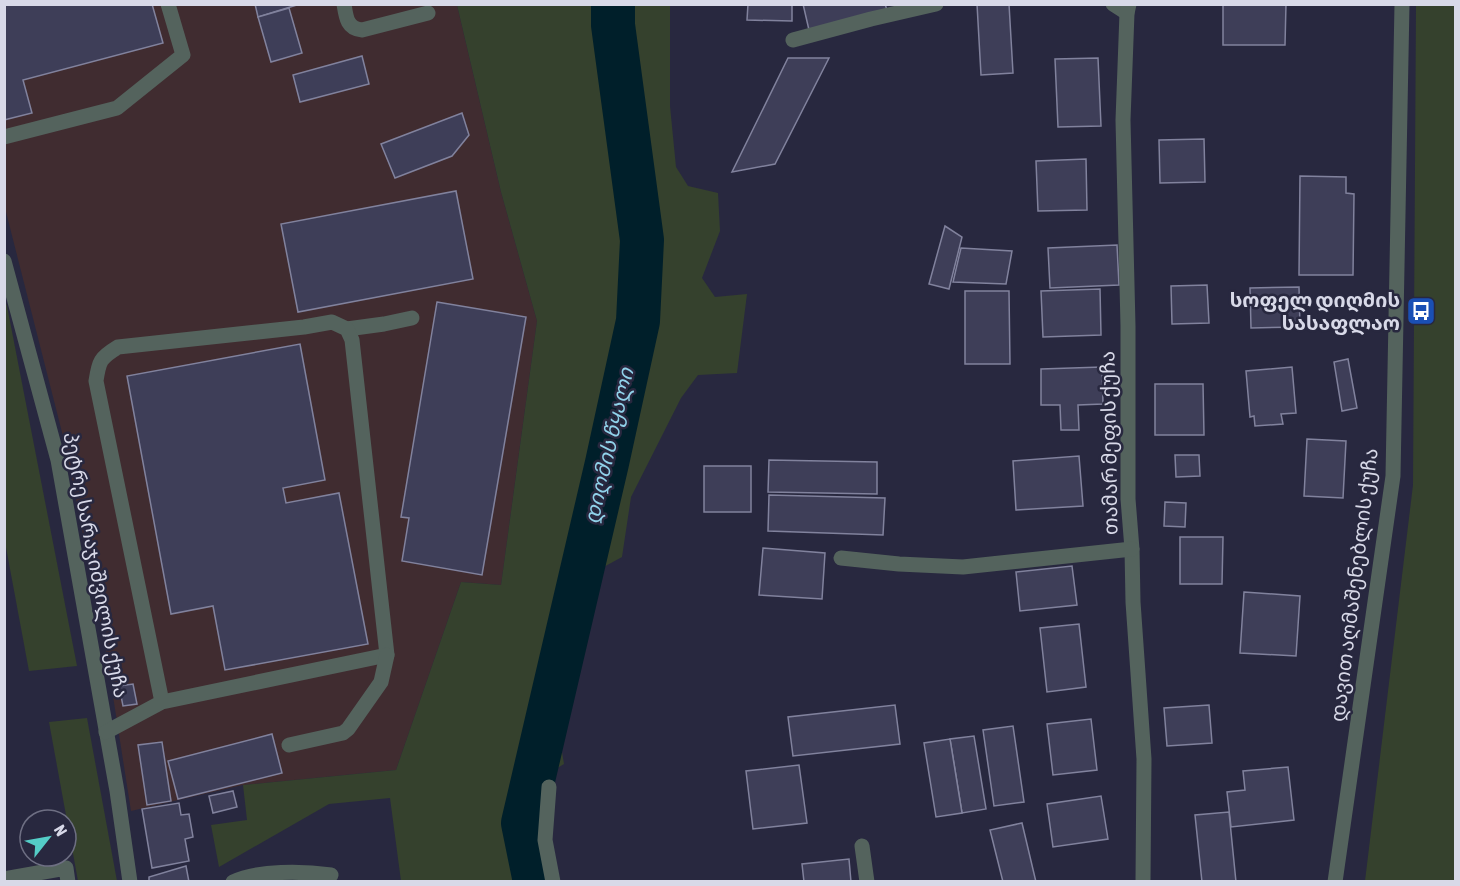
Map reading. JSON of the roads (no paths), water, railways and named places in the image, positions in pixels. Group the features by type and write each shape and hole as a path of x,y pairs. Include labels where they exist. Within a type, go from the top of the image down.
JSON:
{"street":[{"path":"4,137 117,108 134,95 183,55 168,4"},
{"path":"344,4 350,26 362,30 428,13"},
{"path":"794,40 936,4"},
{"path":"1113,4 1127,9"},
{"name":"დავით აღმაშენებლის ქუჩა","path":"1335,882 1393,476 1402,4"},
{"name":"თამარ მეფის ქუჩა","path":"1127,9 1123,120 1128,499 1144,759 1143,882"},
{"name":"პეტრე სარაჯიშვილის ქუჩა","path":"4,261 58,460 117,790 130,882"},
{"path":"162,702 96,381 98,364 108,353 118,347 332,322 347,328 412,318"},
{"path":"289,745 342,733 348,729 381,681 387,655 352,340 347,328"},
{"path":"841,558 963,567 1132,549"},
{"path":"106,732 162,702 387,655"},
{"path":"549,787 545,840 553,882"},
{"path":"862,846 867,882"},
{"path":"4,879 66,868 68,882"},
{"path":"233,882 245,876 270,874 309,872 331,875"}],"waterway":[{"name":"დიღმის წყალი","path":"535,882 523,823 638,321 642,240 613,25 613,4"}],"place":[{"name":"სოფელ დიღმის სასაფლაო","path":"1421,311"}]}
